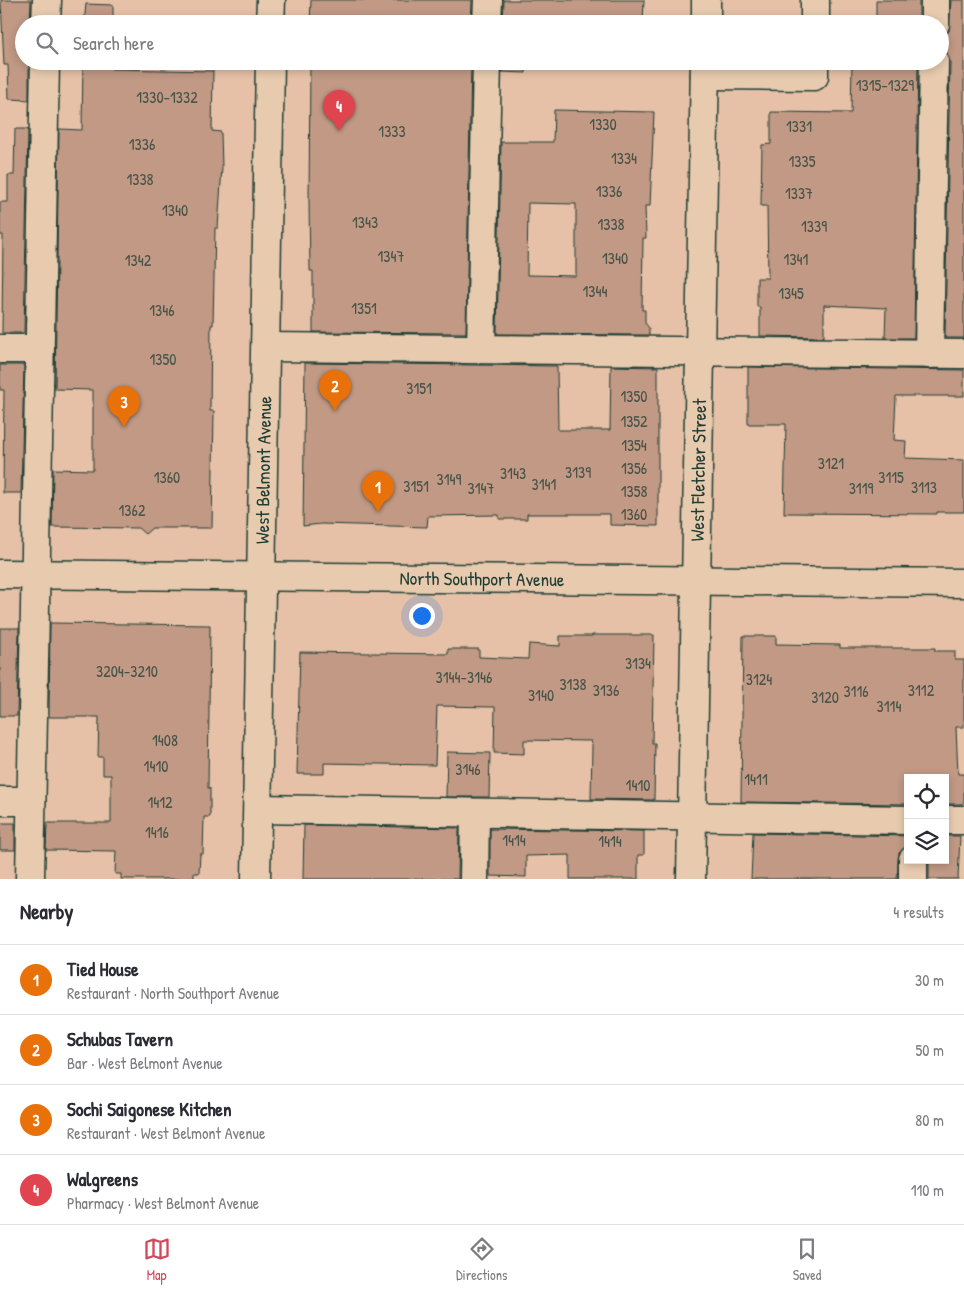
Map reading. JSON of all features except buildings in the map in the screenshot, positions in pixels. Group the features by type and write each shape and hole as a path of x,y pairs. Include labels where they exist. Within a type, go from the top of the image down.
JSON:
{"street":[{"path":"46,0 46,15"},
{"path":"270,15 271,0"},
{"path":"488,0 488,15"},
{"path":"706,0 706,15"},
{"path":"815,0 815,15"},
{"path":"935,0 935,15"},
{"path":"30,879 45,70"},
{"name":"West Belmont Avenue","path":"256,879 270,70"},
{"path":"481,349 487,70"},
{"name":"West Fletcher Street","path":"691,879 705,70"},
{"path":"732,70 814,76 814,70"},
{"path":"929,354 934,70"},
{"path":"266,347 964,354"},
{"path":"0,348 40,349"},
{"name":"North Southport Avenue","path":"0,574 262,578 964,583"},
{"path":"0,801 31,801"},
{"path":"258,809 904,820"},
{"path":"474,879 475,813"},
{"path":"949,820 964,820"},
{"path":"913,864 913,879"}],"place":[{"name":"Walgreens","path":"339,131"},
{"name":"Schubas Tavern","path":"335,411"},
{"name":"Sochi Saigonese Kitchen","path":"124,427"},
{"name":"Tied House","path":"378,512"}]}
